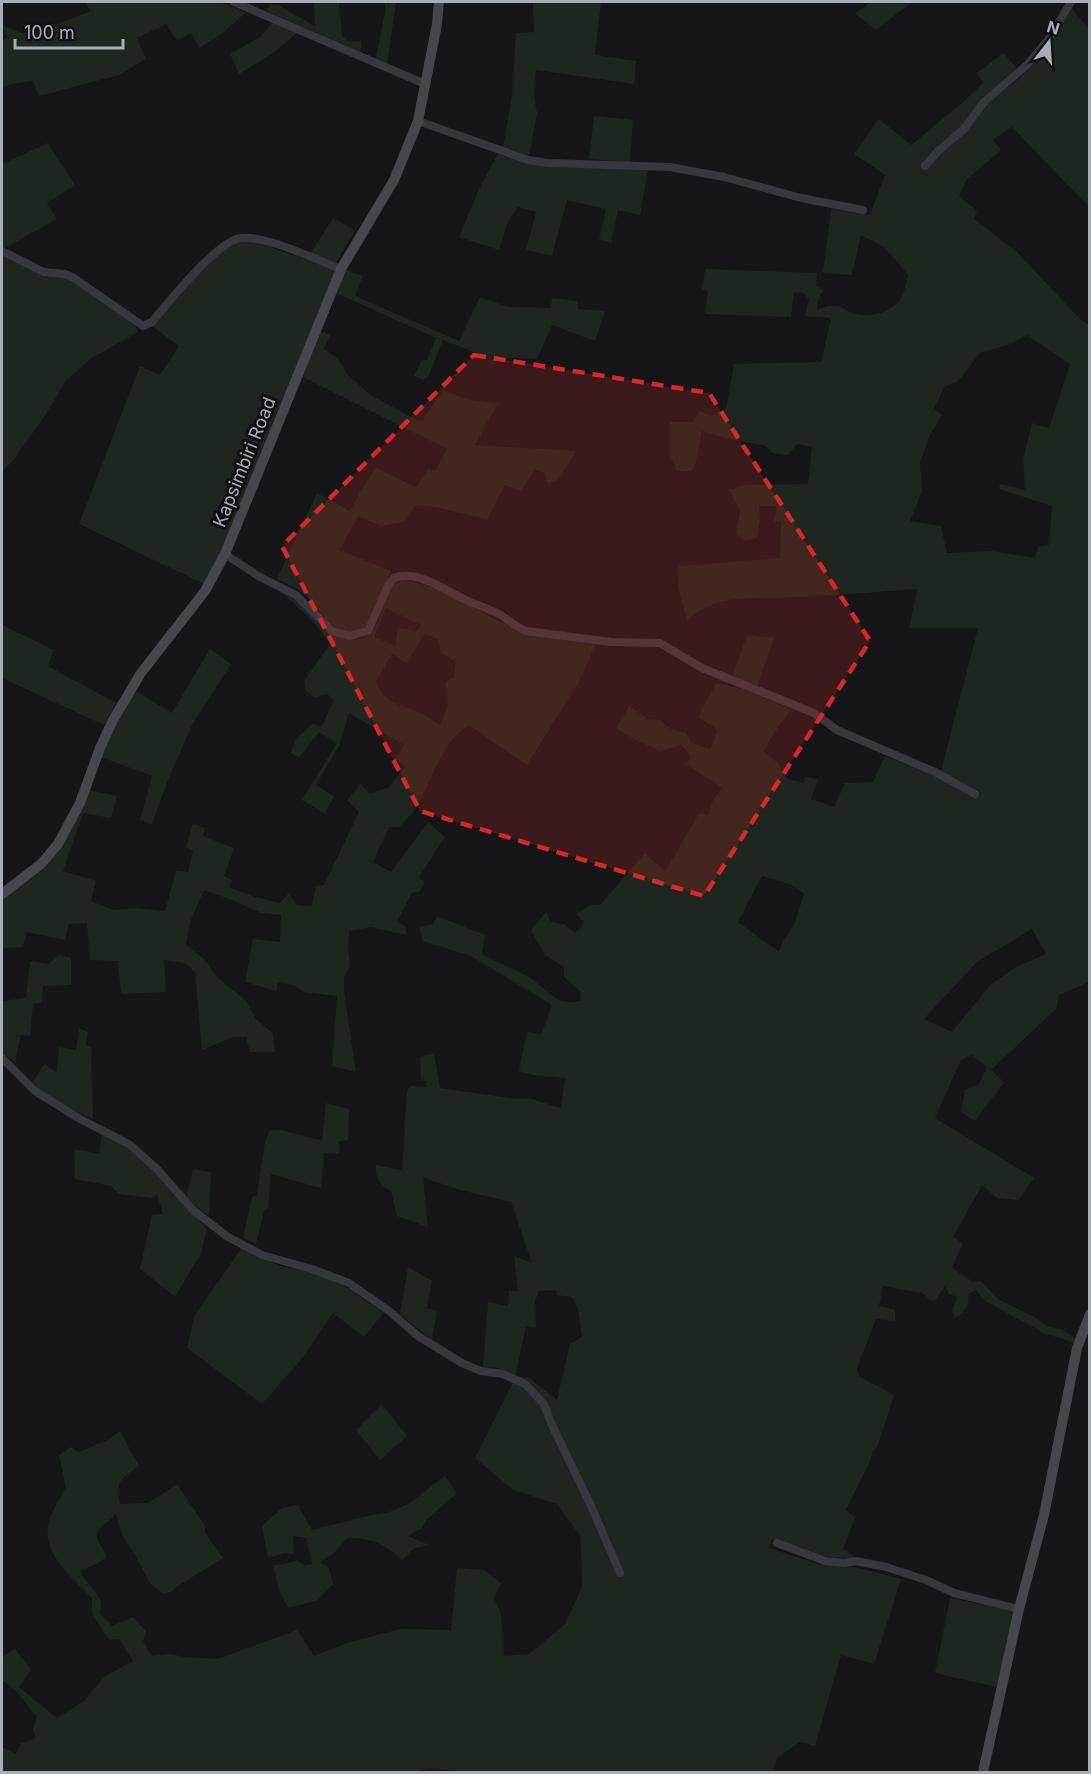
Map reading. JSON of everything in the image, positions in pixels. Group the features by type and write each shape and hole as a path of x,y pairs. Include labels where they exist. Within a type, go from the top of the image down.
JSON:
{"street":[{"path":"234,2 425,84"},
{"name":"Kapsimbiri Road","path":"2,894 41,864 58,844 80,804 100,748 113,720 141,673 205,591 225,554 341,269 394,180 418,121 437,24 439,2"},
{"path":"925,166 939,150 963,130 984,102 1027,65 1048,40 1071,2"},
{"path":"418,121 528,160 548,163 670,167 724,177 801,198 863,210"},
{"path":"2,251 44,272 65,274 74,278 143,326 152,322 219,248 238,238 264,240 341,269"},
{"path":"225,554 260,577 296,596 332,631 346,636 368,631 388,586 394,578 406,576 443,587 461,598 502,616 526,631 611,642 660,643 702,669 814,713 837,730 934,772 975,794"},
{"path":"2,1058 34,1091 80,1119 129,1144 157,1169 194,1211 228,1237 262,1255 312,1269 349,1283 389,1311 418,1336 462,1363 481,1371 502,1374 525,1384 535,1392 544,1404 620,1573"},
{"path":"983,1773 1019,1609 1044,1515 1077,1348 1089,1314"},
{"path":"777,1543 825,1561 844,1563 856,1561 886,1567 926,1580 954,1593 1019,1609"}],"highlighted area":[{"path":"474,355 709,393 870,641 704,896 420,811 282,546"}],"shaded area":[{"path":"85,2 219,2 246,12 224,32 199,48 191,33 177,41 166,24 137,38 146,59 119,75 39,96 33,81 11,84 2,88 2,41 7,38 3,26 22,33 47,28 91,11"},
{"path":"339,2 342,36 349,42 361,41 361,52 266,11 270,5 278,5 315,26 314,3"},
{"path":"385,2 396,2 387,64 376,58"},
{"path":"533,2 601,2 595,55 636,61 634,84 536,70 534,97 537,113 529,156 503,147 512,96 516,33 534,32"},
{"path":"871,2 912,2 876,30 855,13"},
{"path":"1072,9 1089,29 1089,207 1012,127 993,140 1001,150 966,180 959,196 977,211 974,219 1017,252 1080,319 1089,325 1089,982 1059,995 1056,1009 991,1070 1004,1082 975,1121 961,1112 965,1090 979,1084 987,1067 972,1055 961,1060 935,1118 1034,1178 1019,1200 997,1198 982,1185 953,1237 963,1243 952,1268 973,1282 981,1281 998,1299 1049,1327 1061,1329 1075,1338 1075,1343 1044,1333 985,1301 976,1290 968,1294 966,1308 955,1318 952,1309 958,1297 949,1294 945,1286 934,1302 922,1293 883,1286 879,1306 895,1310 895,1321 876,1319 857,1368 859,1376 894,1395 878,1445 872,1453 846,1510 855,1518 843,1549 855,1557 824,1556 772,1539 769,1548 818,1564 859,1568 901,1579 874,1664 841,1655 815,1746 800,1742 777,1758 773,1772 471,1772 430,1768 415,1772 2,1772 2,1747 16,1754 20,1744 36,1738 33,1730 37,1717 16,1691 2,1680 2,1657 15,1649 31,1669 19,1687 57,1718 84,1701 104,1677 133,1661 119,1639 109,1640 92,1614 92,1598 67,1573 53,1554 47,1532 49,1520 66,1487 59,1455 71,1447 78,1452 106,1441 120,1431 139,1466 127,1474 119,1485 120,1504 148,1503 177,1484 205,1526 205,1533 223,1558 171,1592 163,1594 150,1583 123,1537 116,1514 98,1530 97,1538 107,1557 79,1571 101,1600 100,1614 112,1626 133,1617 146,1631 143,1641 152,1656 169,1654 218,1659 297,1630 314,1656 347,1643 400,1629 451,1630 457,1568 484,1570 501,1583 494,1598 501,1614 504,1656 529,1654 565,1624 582,1587 581,1537 557,1504 513,1490 475,1458 515,1378 499,1368 483,1367 488,1302 508,1306 509,1291 518,1291 514,1256 532,1263 511,1202 456,1189 423,1177 428,1227 397,1216 391,1191 379,1181 376,1170 376,1165 402,1170 407,1091 410,1086 426,1087 426,1081 421,1079 420,1057 434,1053 440,1088 517,1099 528,1098 561,1108 565,1078 533,1075 519,1071 527,1031 541,1035 552,1005 471,956 423,941 419,927 433,924 437,916 485,935 482,954 532,979 557,999 564,1002 581,1000 581,992 564,977 564,967 544,954 531,930 546,912 551,922 564,924 575,933 584,924 577,914 590,905 600,905 645,853 665,872 699,813 708,816 713,800 723,788 686,764 691,756 681,745 660,751 616,728 629,706 648,719 660,720 671,729 686,733 691,743 710,749 718,730 698,717 716,683 743,689 791,709 770,739 764,752 778,763 787,778 803,783 806,777 818,779 811,799 834,807 845,783 873,782 885,756 942,779 977,797 979,791 941,771 978,628 909,628 917,589 740,599 713,605 687,620 678,588 679,566 780,558 781,522 774,521 777,506 759,506 760,520 757,538 746,541 736,534 740,510 729,490 746,485 808,484 812,447 797,444 788,455 772,453 766,446 702,431 695,466 691,471 677,471 670,455 670,422 692,422 700,411 711,416 726,408 734,364 821,362 831,318 805,316 809,299 803,293 794,292 791,317 705,314 708,291 702,289 705,269 817,273 816,286 823,290 818,300 817,310 827,306 841,306 855,314 872,315 889,309 902,296 908,275 885,248 861,235 852,275 823,273 831,209 870,215 885,175 854,154 879,119 911,145 983,83 977,73 1004,53 1017,69 984,97 963,127 939,144 931,157 969,129 991,100 1019,79 1034,64","holes":["1027,335 1070,364 1049,428 1032,423 1023,459 1025,490 1000,484 999,489 1052,506 1049,545 1038,547 1035,558 991,551 947,553 941,526 910,521 922,491 920,462 930,435 942,415 934,409 944,387 958,381 980,353 1011,344","762,876 792,885 804,894 794,925 783,941 779,952 738,922","1032,929 1046,954 1016,967 991,984 952,1032 924,1019 977,962","556,1290 557,1295 571,1297 578,1308 582,1337 570,1344 557,1400 528,1377 515,1378 526,1326 536,1328 535,1301 539,1291"]},
{"path":"273,22 297,33 273,53 239,74 230,54 260,37"},
{"path":"594,116 633,120 630,162 589,159"},
{"path":"48,143 75,185 47,203 57,219 5,248 2,247 2,164"},
{"path":"498,154 531,164 551,167 648,170 640,215 618,210 611,243 599,239 606,209 567,200 552,256 526,250 536,212 518,207 508,221 499,250 459,237 480,187"},
{"path":"333,218 355,230 336,263 310,254"},
{"path":"243,240 254,241 337,271 276,414 221,553 204,584 79,524 140,366 160,375 179,346 152,326 207,265 219,254"},
{"path":"2,255 66,277 103,300 136,327 138,332 90,359 66,381 46,414 15,458 2,472"},
{"path":"345,270 363,276 355,296 459,341 480,297 508,307 551,308 552,298 578,301 578,309 605,311 595,341 552,325 537,359 487,357 443,340 428,377 423,380 414,376 422,360 427,360 436,338 336,293"},
{"path":"320,331 330,335 324,349 340,361 347,374 372,396 421,422 443,390 469,400 498,403 475,445 576,451 559,479 548,483 545,473 535,470 521,491 505,485 487,519 435,507 415,505 403,522 381,526 358,516 340,550 391,571 369,625 348,633 331,624 302,592 277,579 317,493 350,511 376,468 416,487 429,468 435,471 447,449 301,376"},
{"path":"402,579 435,588 523,633 596,643 580,680 527,765 469,725 459,732 444,751 413,812 399,827 389,827 373,862 391,872 428,822 445,837 419,877 425,883 419,892 412,893 397,921 406,927 407,935 371,927 349,931 350,967 344,978 344,992 356,1072 332,1066 337,996 304,992 294,985 278,983 276,991 245,982 253,939 280,942 281,915 261,913 204,890 190,922 186,945 204,959 216,976 246,1001 256,1019 273,1033 275,1052 250,1052 246,1037 233,1037 202,1050 195,972 185,963 164,960 166,992 121,994 118,961 90,960 87,923 69,924 65,940 27,932 23,947 2,948 2,898 31,879 46,865 88,790 117,796 111,818 83,813 63,871 96,881 91,901 114,910 137,908 165,911 176,871 188,872 193,850 186,847 193,824 205,828 203,836 234,848 224,876 232,880 229,887 280,903 289,893 297,905 312,906 316,886 324,885 359,812 347,800 360,784 370,793 388,788 405,767 395,758 404,745 349,713 339,746 316,785 334,796 325,814 302,800 337,743 319,732 299,758 291,753 296,739 313,723 321,727 334,700 327,694 315,698 305,690 304,681 330,644 312,620 279,590 302,604 329,632 345,639 358,639 364,638 373,631 387,595 395,583","holes":["386,608 421,625 417,631 398,628 395,646 374,637","424,634 438,639 441,653 456,662 454,678 446,682 448,704 440,725 422,713 392,702 383,694 376,682 392,654 407,663"]},
{"path":"2,625 54,650 48,666 116,703 104,725 2,678"},
{"path":"747,635 774,638 757,686 732,677"},
{"path":"210,649 231,664 192,725 152,824 140,820 152,776 101,757 115,725 136,691 172,713"},
{"path":"58,955 71,958 71,985 43,986 42,1003 33,1004 30,1036 21,1035 15,1062 2,1054 2,1001 26,998 30,961 49,964"},
{"path":"79,1028 88,1032 86,1046 91,1047 93,1120 45,1095 32,1083 44,1064 57,1072 59,1047 76,1050"},
{"path":"326,1103 349,1109 348,1140 339,1142 339,1154 324,1153 321,1188 271,1174 268,1208 264,1211 256,1244 243,1238 252,1197 257,1195 265,1141 270,1130 282,1130 322,1141"},
{"path":"102,1134 126,1146 153,1169 207,1229 201,1253 175,1297 140,1269 152,1215 163,1214 157,1194 152,1198 118,1194 111,1186 75,1179 74,1149 99,1154"},
{"path":"193,1169 211,1172 209,1215 186,1197"},
{"path":"241,1249 281,1266 319,1274 350,1289 383,1313 364,1337 333,1313 300,1361 262,1404 187,1348 194,1316"},
{"path":"408,1267 432,1281 427,1308 437,1311 432,1340 400,1314"},
{"path":"382,1404 407,1436 380,1460 356,1430"},
{"path":"445,1476 457,1493 426,1520 422,1528 408,1536 429,1545 413,1549 402,1560 378,1543 366,1539 348,1538 333,1554 320,1562 329,1568 333,1584 318,1600 288,1608 279,1590 273,1566 298,1561 304,1566 312,1564 306,1538 293,1536 294,1555 285,1553 268,1558 262,1526 282,1508 298,1505 312,1530 387,1513 410,1503"},
{"path":"950,1598 1014,1611 997,1687 935,1673"}]}
